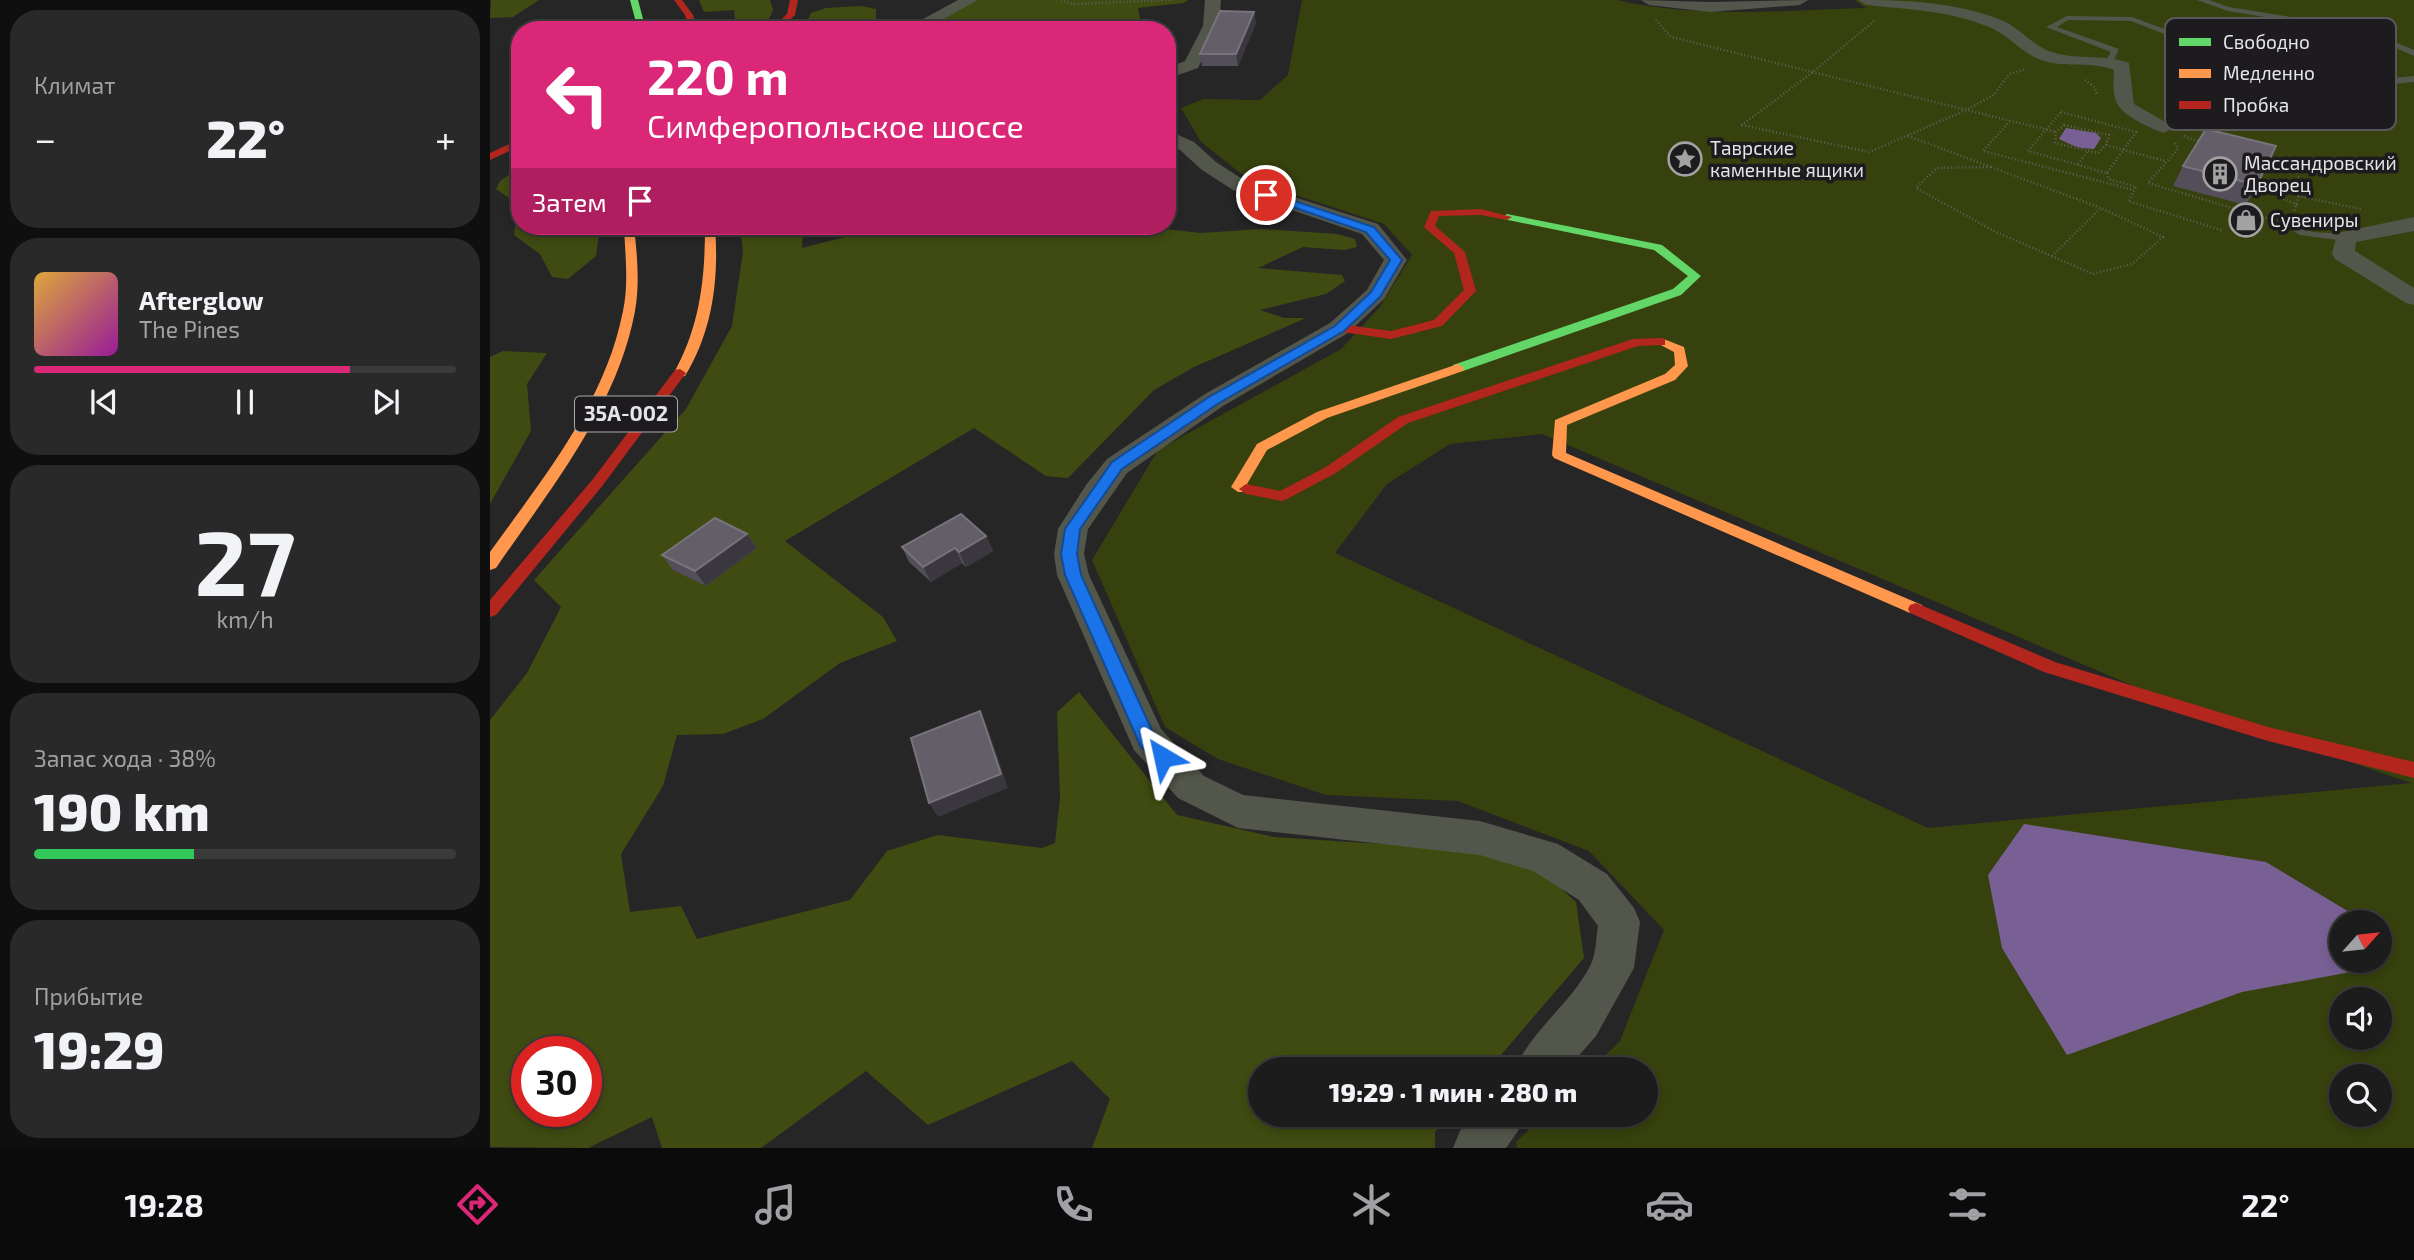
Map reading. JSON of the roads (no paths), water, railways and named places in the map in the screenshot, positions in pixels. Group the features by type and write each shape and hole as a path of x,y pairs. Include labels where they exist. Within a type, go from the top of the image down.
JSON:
{"main road":[{"path":"634,0 640,21"},
{"path":"668,0 684,18"},
{"path":"784,21 791,15 794,0"},
{"path":"490,157 511,146"},
{"path":"490,170 511,162"},
{"path":"1339,328 1391,335 1438,323 1470,291 1459,252 1429,228 1435,213 1481,212 1658,247 1695,276 1677,292 1322,415 1262,447 1238,487 1282,496 1331,470 1403,420 1637,342 1658,340 1680,350 1682,366 1670,377 1560,423 1559,455 2050,667 2268,734 2414,770"},
{"path":"490,564 576,437 616,359 629,314 633,277 630,235"},
{"path":"688,314 695,274 695,235"},
{"name":"35А-002","path":"490,611 596,484 657,405 687,359 707,312 712,271 710,235"},
{"path":"490,570 570,478"}],"street":[{"path":"929,21 970,0"},
{"path":"1176,70 1192,64 1211,26 1213,0"},
{"path":"1649,0 1710,7 1800,0"},
{"path":"1866,0 1962,15 1994,23 2009,30 2031,50 2049,58 2068,61 2110,60 2123,67 2121,99 2126,107 2164,127"},
{"path":"1176,141 1240,186 1370,229 1396,260 1376,294 1339,328 1214,400 1117,466 1073,529 1069,554 1073,575 1147,739 1191,787 1238,811 1480,838 1544,856 1593,887 1619,922 1613,968 1580,1020 1548,1057"},
{"path":"2414,224 2345,238 2343,254 2414,298"},
{"path":"1477,1148 1493,1127"}],"lane":[{"path":"2201,0 2228,9 2284,18"},
{"path":"2110,60 2116,51 2050,27 2067,18 2132,19 2165,32"},
{"path":"2396,45 2414,53"},
{"path":"2396,81 2414,79"},
{"path":"2288,224 2304,233 2345,238"}],"place":[{"name":"Таврские каменные ящики","path":"1685,159"},
{"name":"Массандровский Дворец","path":"2220,174"},
{"name":"Сувениры","path":"2246,220"}]}
